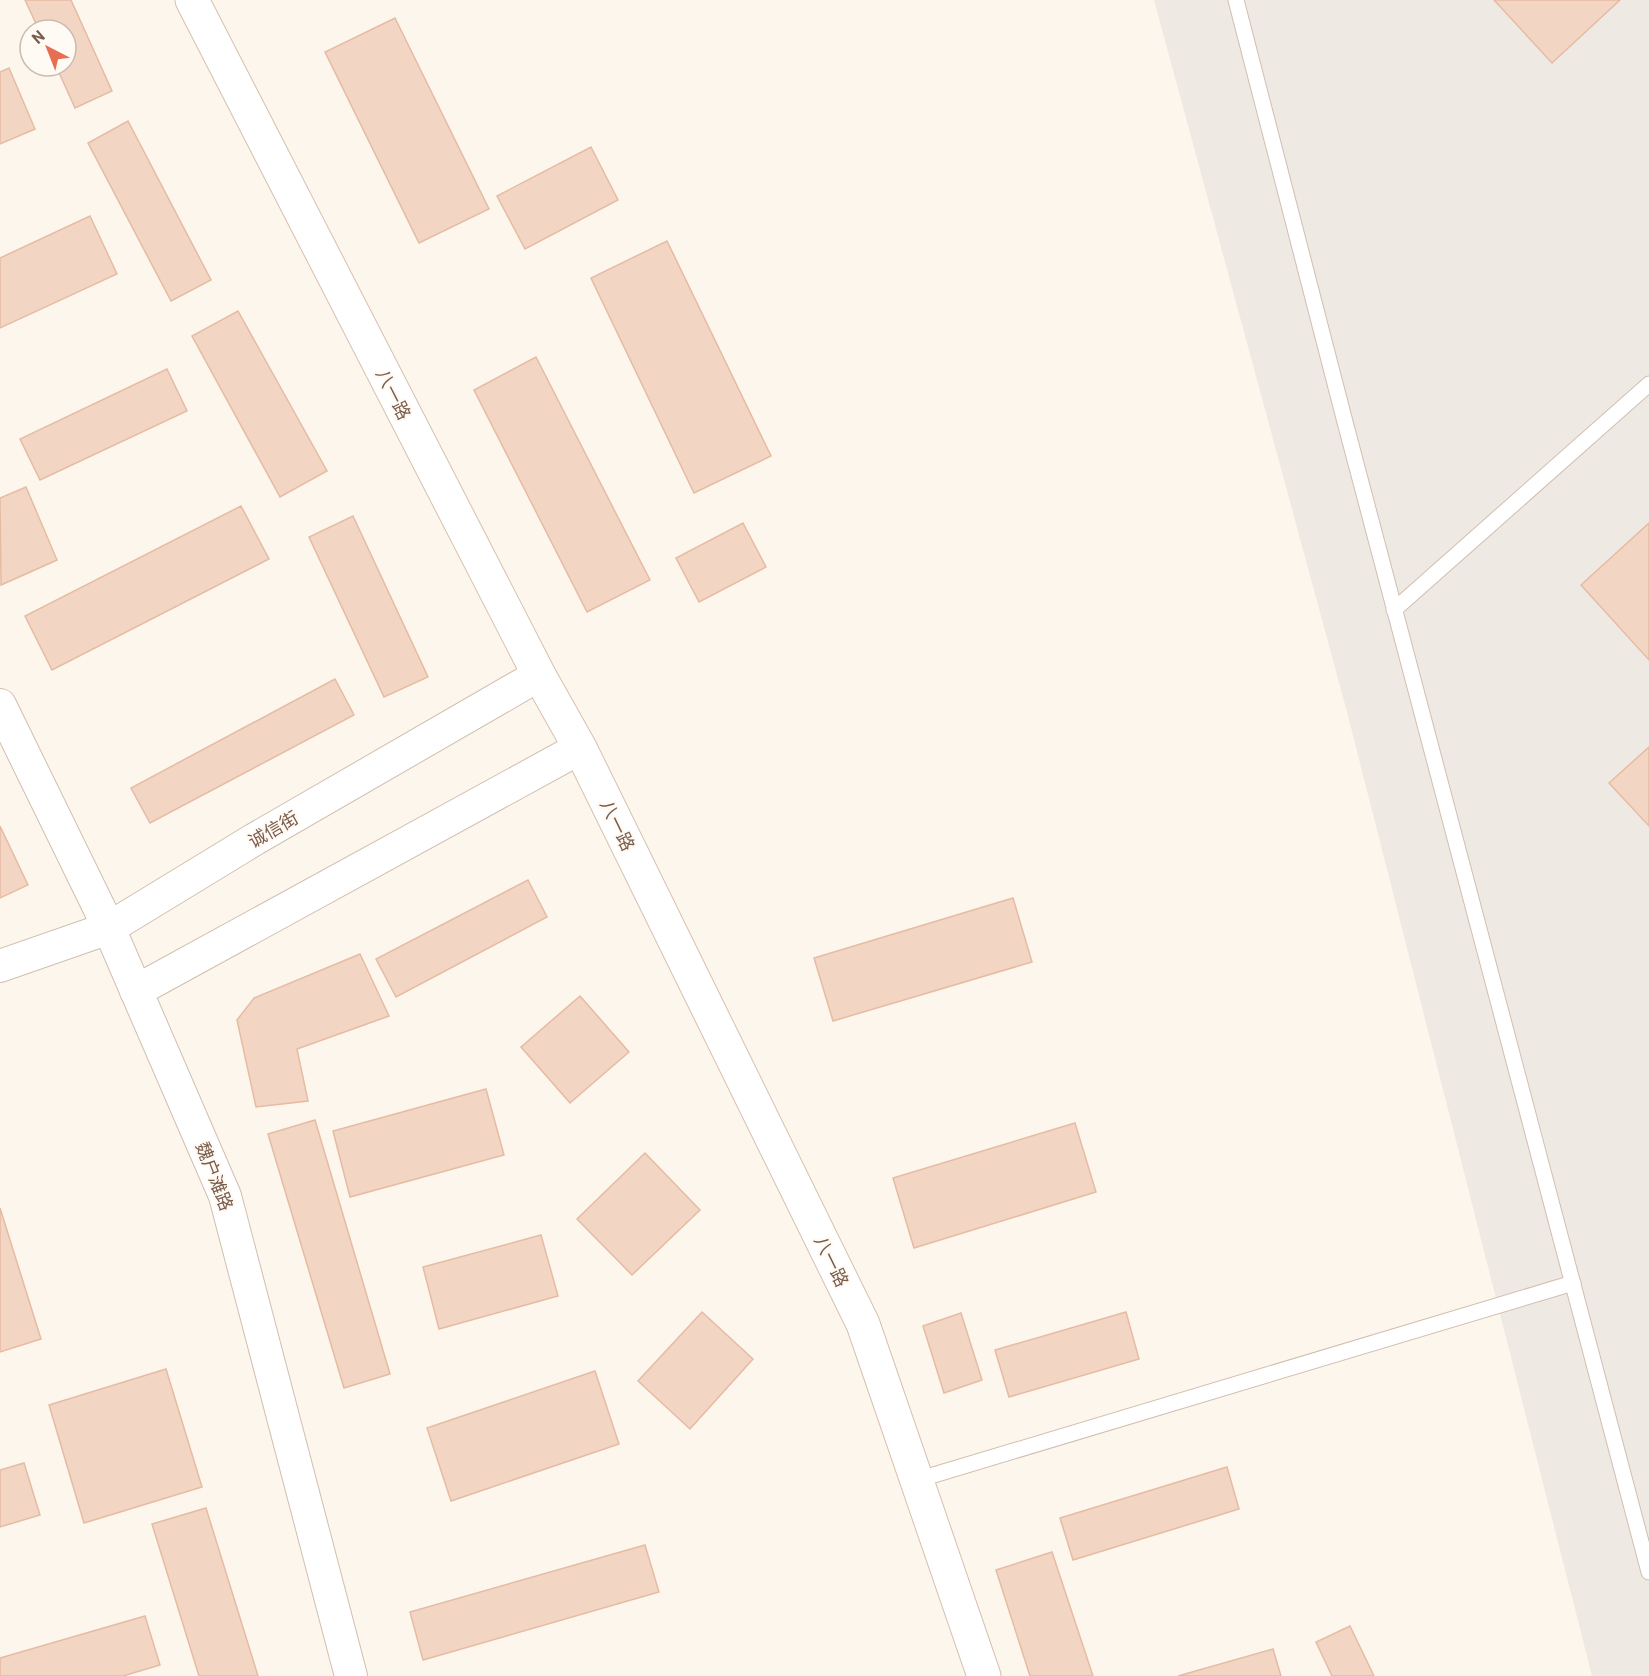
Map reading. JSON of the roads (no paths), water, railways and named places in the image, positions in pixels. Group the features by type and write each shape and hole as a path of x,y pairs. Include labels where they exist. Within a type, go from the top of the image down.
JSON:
{"street":[{"name":"八一路","path":"192,0 538,675 580,748 863,1324 984,1676"},
{"name":"诚信街","path":"0,966 109,928 538,675"},
{"name":"魏户滩路","path":"0,705 109,928 225,1196 351,1676"},
{"path":"136,991 580,748"}],"lane":[{"path":"1236,0 1394,610 1649,1572"},
{"path":"1394,610 1649,384"},
{"path":"917,1480 1573,1283"}]}
